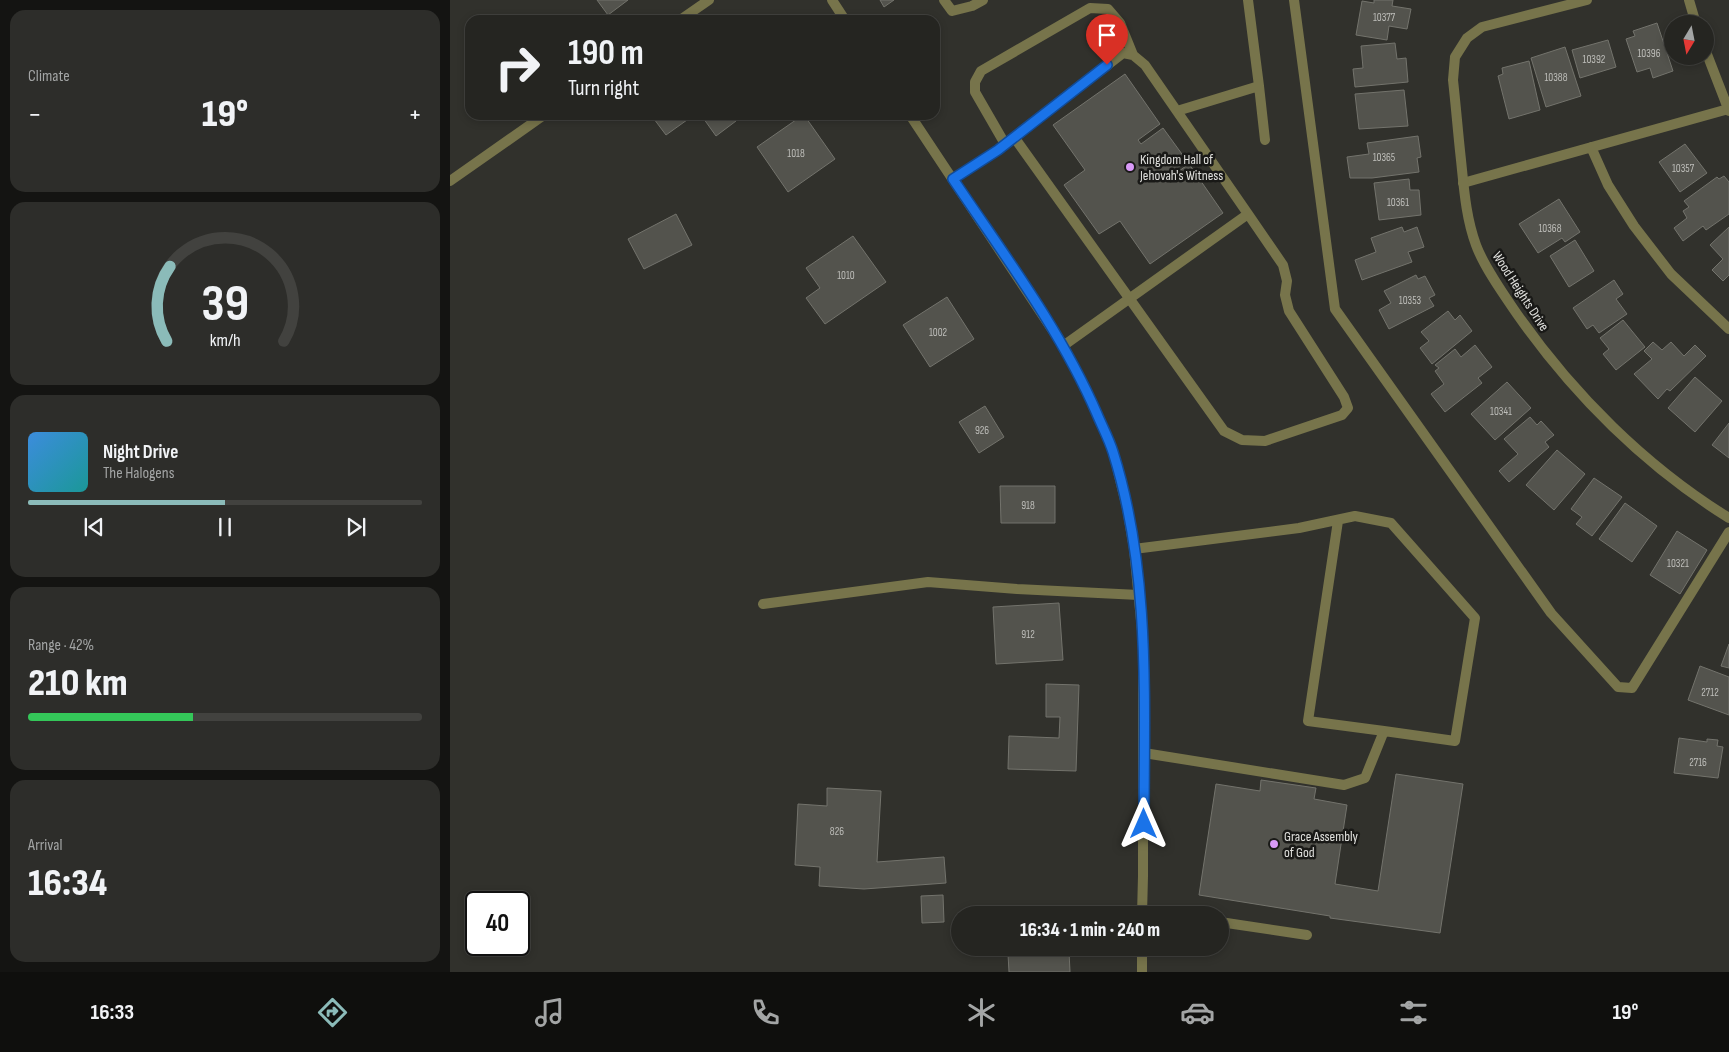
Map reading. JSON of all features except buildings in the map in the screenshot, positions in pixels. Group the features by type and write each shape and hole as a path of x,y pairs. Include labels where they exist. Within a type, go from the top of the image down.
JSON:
{"street":[{"path":"687,15 709,0"},
{"path":"832,0 842,15"},
{"path":"944,0 952,11 972,6 983,0"},
{"path":"1248,0 1265,140"},
{"path":"1294,0 1335,310 1551,613 1618,687 1632,688 1729,532"},
{"name":"Wood Heights Drive","path":"1587,0 1482,27 1467,38 1455,57 1453,80 1468,218 1476,247 1502,293 1560,371 1650,461 1729,518"},
{"path":"1689,0 1693,15"},
{"path":"1005,144 974,92 975,82 981,72 1090,8 1108,9 1120,24 1133,55 1145,65 1284,266 1287,281 1284,294 1289,311 1344,397 1348,408 1342,415 1265,441 1242,440 1224,431 1014,137"},
{"path":"953,179 998,150 1123,53 1133,55"},
{"path":"1463,183 1728,110 1711,65"},
{"path":"1177,111 1259,86"},
{"path":"450,180 537,120"},
{"path":"913,120 1063,346 1085,388 1113,451 1127,508 1134,550 1144,640 1142,906"},
{"path":"1591,147 1608,185 1634,226 1671,274 1729,329"},
{"path":"1063,346 1248,214"},
{"path":"1134,550 1338,521 1355,516 1391,523 1475,618 1455,741 1308,721 1338,521"},
{"path":"763,604 928,582 1139,596"},
{"path":"1144,753 1344,785 1365,778 1384,731"},
{"path":"1229,923 1307,934"},
{"path":"1142,956 1142,972"}],"place":[{"name":"Kingdom Hall of Jehovah's Witness","path":"1130,167"},
{"name":"Grace Assembly of God","path":"1274,844"}],"route":[{"path":"1107,65 998,150 953,179 1063,346 1085,388 1113,451 1127,508 1134,550 1144,640 1144,824"}]}
